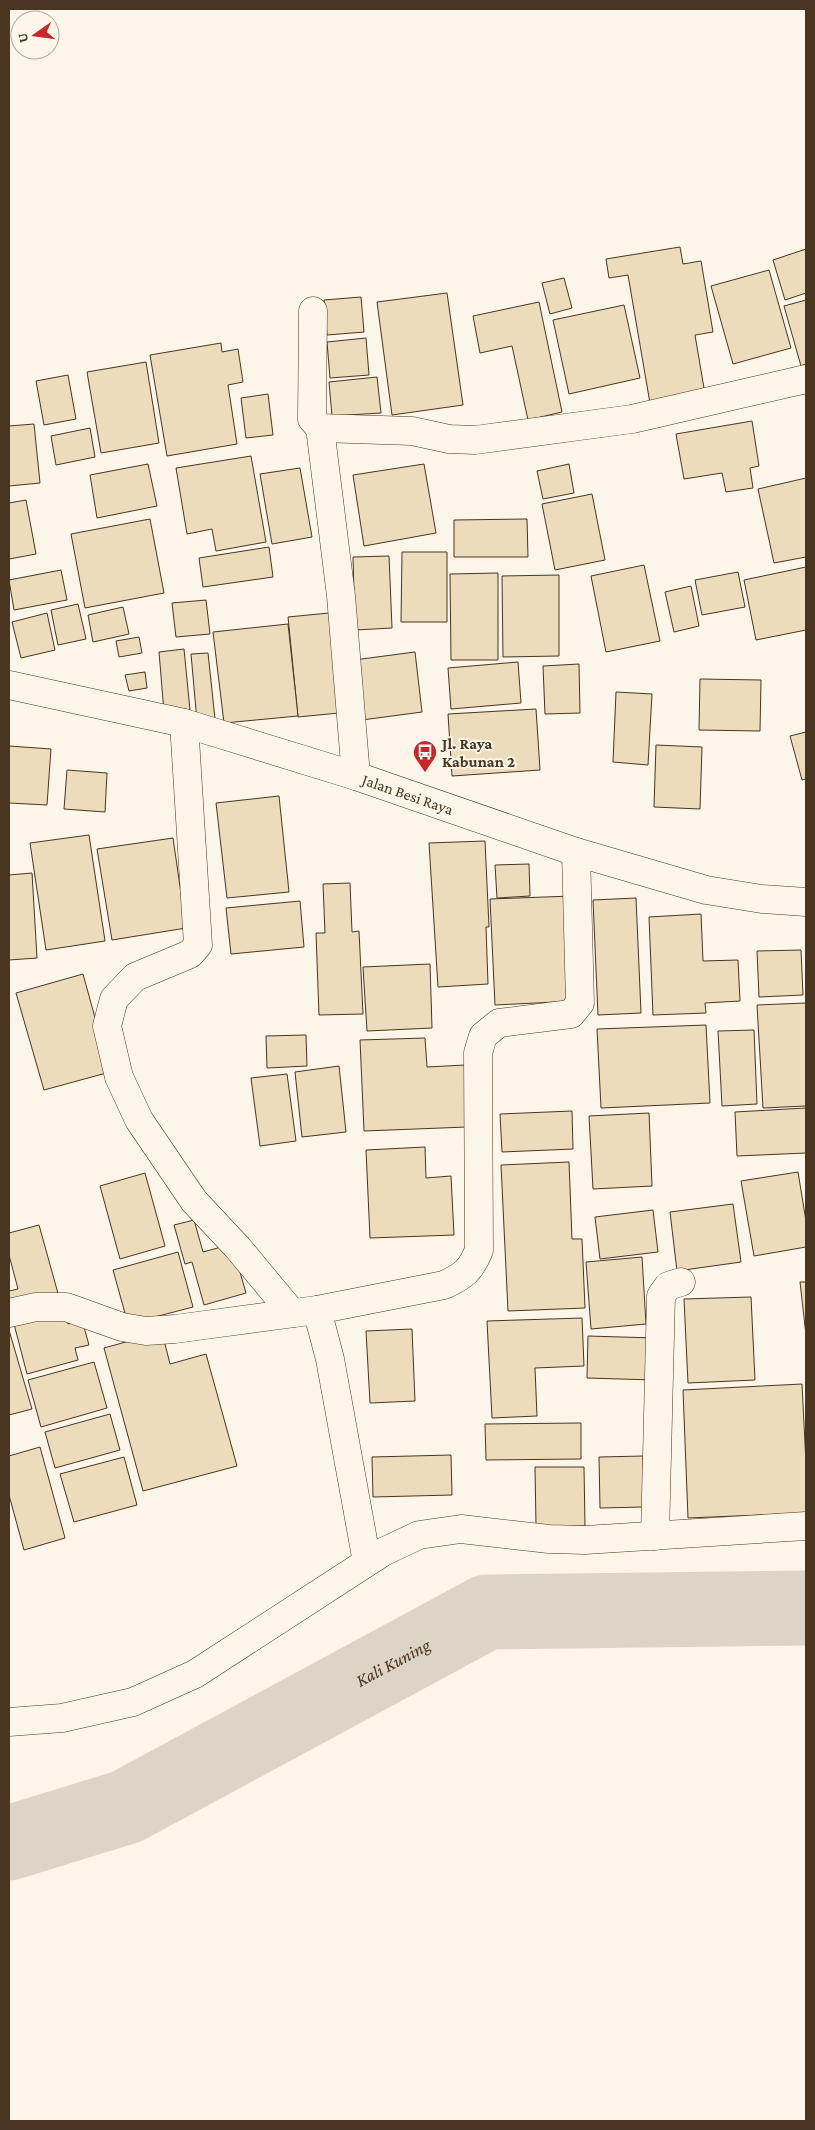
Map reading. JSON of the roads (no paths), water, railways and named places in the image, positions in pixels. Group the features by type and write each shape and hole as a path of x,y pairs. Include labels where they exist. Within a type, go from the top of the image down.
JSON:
{"street":[{"path":"313,311 312,419 320,428 341,596 356,776"},
{"path":"320,428 412,431 449,439 475,440 632,419 806,379"},
{"name":"Jalan Besi Raya","path":"9,686 184,723 356,776 576,852 706,890 762,899 806,902"},
{"path":"184,723 198,945 190,954 135,977 114,999 107,1026 119,1076 140,1120 165,1161 194,1201 244,1255 304,1312 330,1358 367,1562"},
{"path":"9,1313 36,1307 66,1307 122,1327 146,1331 175,1329 304,1312 444,1285 460,1278 472,1266 479,1250 478,1053 482,1036 499,1023 571,1014 580,1003 576,852"},
{"path":"655,1536 661,1296 668,1286 680,1282"},
{"path":"9,1722 62,1718 133,1702 195,1674 382,1552 419,1534 462,1529 585,1540 806,1526"}],"waterway":[{"name":"Kali Kuning","path":"9,1843 126,1807 487,1612 806,1608"}],"place":[{"name":"Jl. Raya Kabunan 2","path":"425,773"}]}
